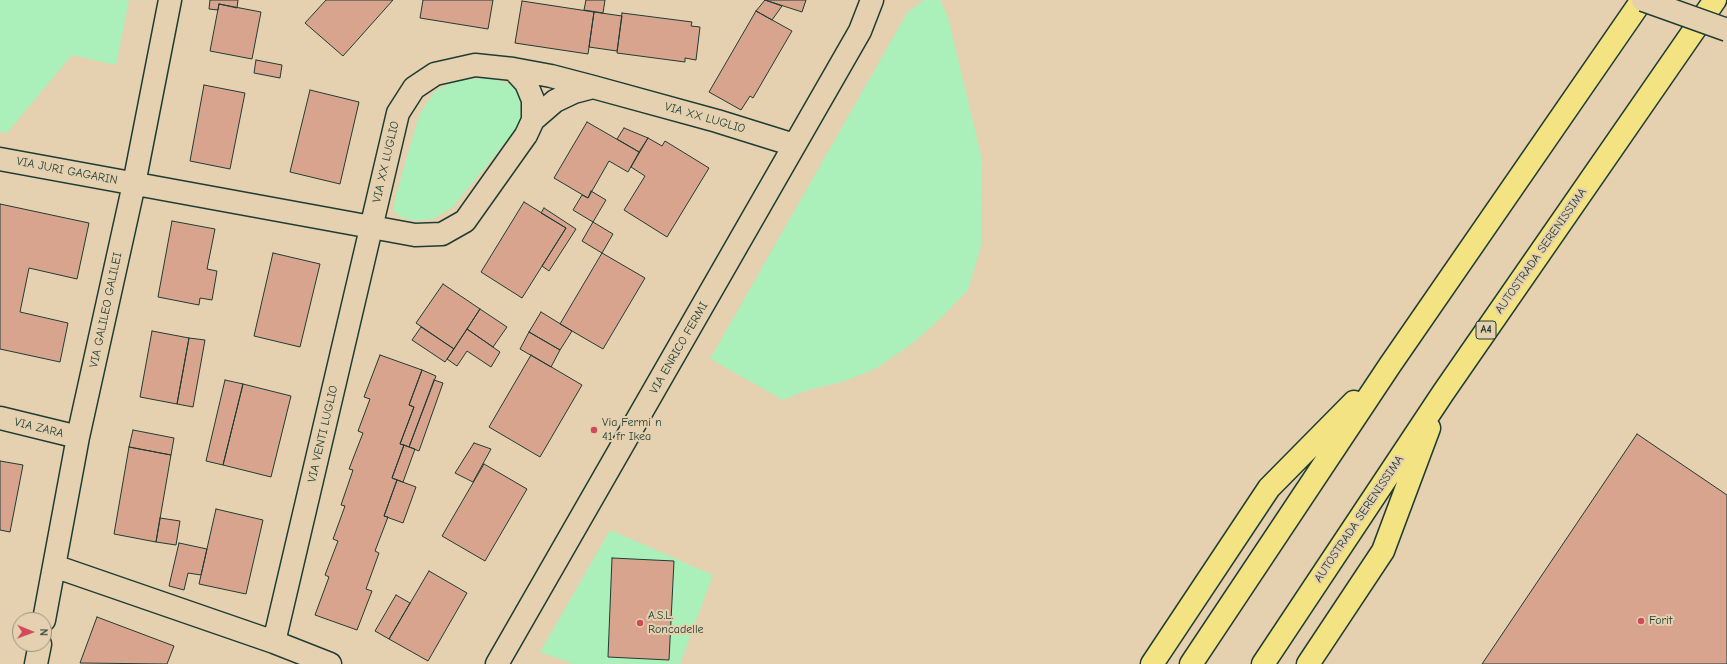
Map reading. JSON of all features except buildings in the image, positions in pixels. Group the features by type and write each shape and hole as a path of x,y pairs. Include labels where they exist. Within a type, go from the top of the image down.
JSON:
{"highway":[{"path":"1191,664 1390,365 1643,0"},
{"name":"AUTOSTRADA SERENISSIMA","path":"1263,664 1443,393 1715,0"},
{"path":"1152,664 1269,488 1390,365"},
{"path":"1308,664 1383,551 1443,393"}],"street":[{"name":"VIA GALILEO GALILEI","path":"45,612 78,437 134,184 170,0"},
{"name":"VIA ENRICO FERMI","path":"497,664 860,31 872,0"},
{"name":"VIA ENRICO FERMI","path":"860,31 888,0"},
{"path":"1643,0 1727,30"},
{"name":"VIA XX LUGLIO","path":"372,226 398,113 414,88 435,74 475,65 513,69 551,76 717,121 794,145"},
{"path":"513,69 526,83 533,100 533,120"},
{"path":"134,184 415,235 442,234 466,221 526,135 533,120 555,101 574,92 593,87"},
{"name":"VIA JURI GAGARIN","path":"0,159 134,184"},
{"name":"VIA VENTI LUGLIO","path":"274,642 372,226"},
{"name":"VIA ZARA","path":"0,418 78,437"},
{"path":"54,566 274,642 330,664"},
{"path":"36,664 38,652"}],"green space":[{"path":"0,0 129,0 116,65 72,55 7,133 0,132"},
{"path":"924,0 940,0 948,17 982,159 981,246 968,290 940,319 913,343 877,368 845,381 805,391 783,400 710,359 907,13"},
{"path":"490,78 510,84 522,97 523,114 516,129 453,207 435,218 418,221 402,218 393,210 419,115 435,91 457,80"},
{"path":"610,530 713,575 680,664 574,664 540,652"}],"place":[{"name":"Via Fermi n 41 fr Ikea","path":"594,430"},
{"name":"Forit","path":"1641,621"},
{"name":"A.S.L. Roncadelle","path":"640,623"}]}
